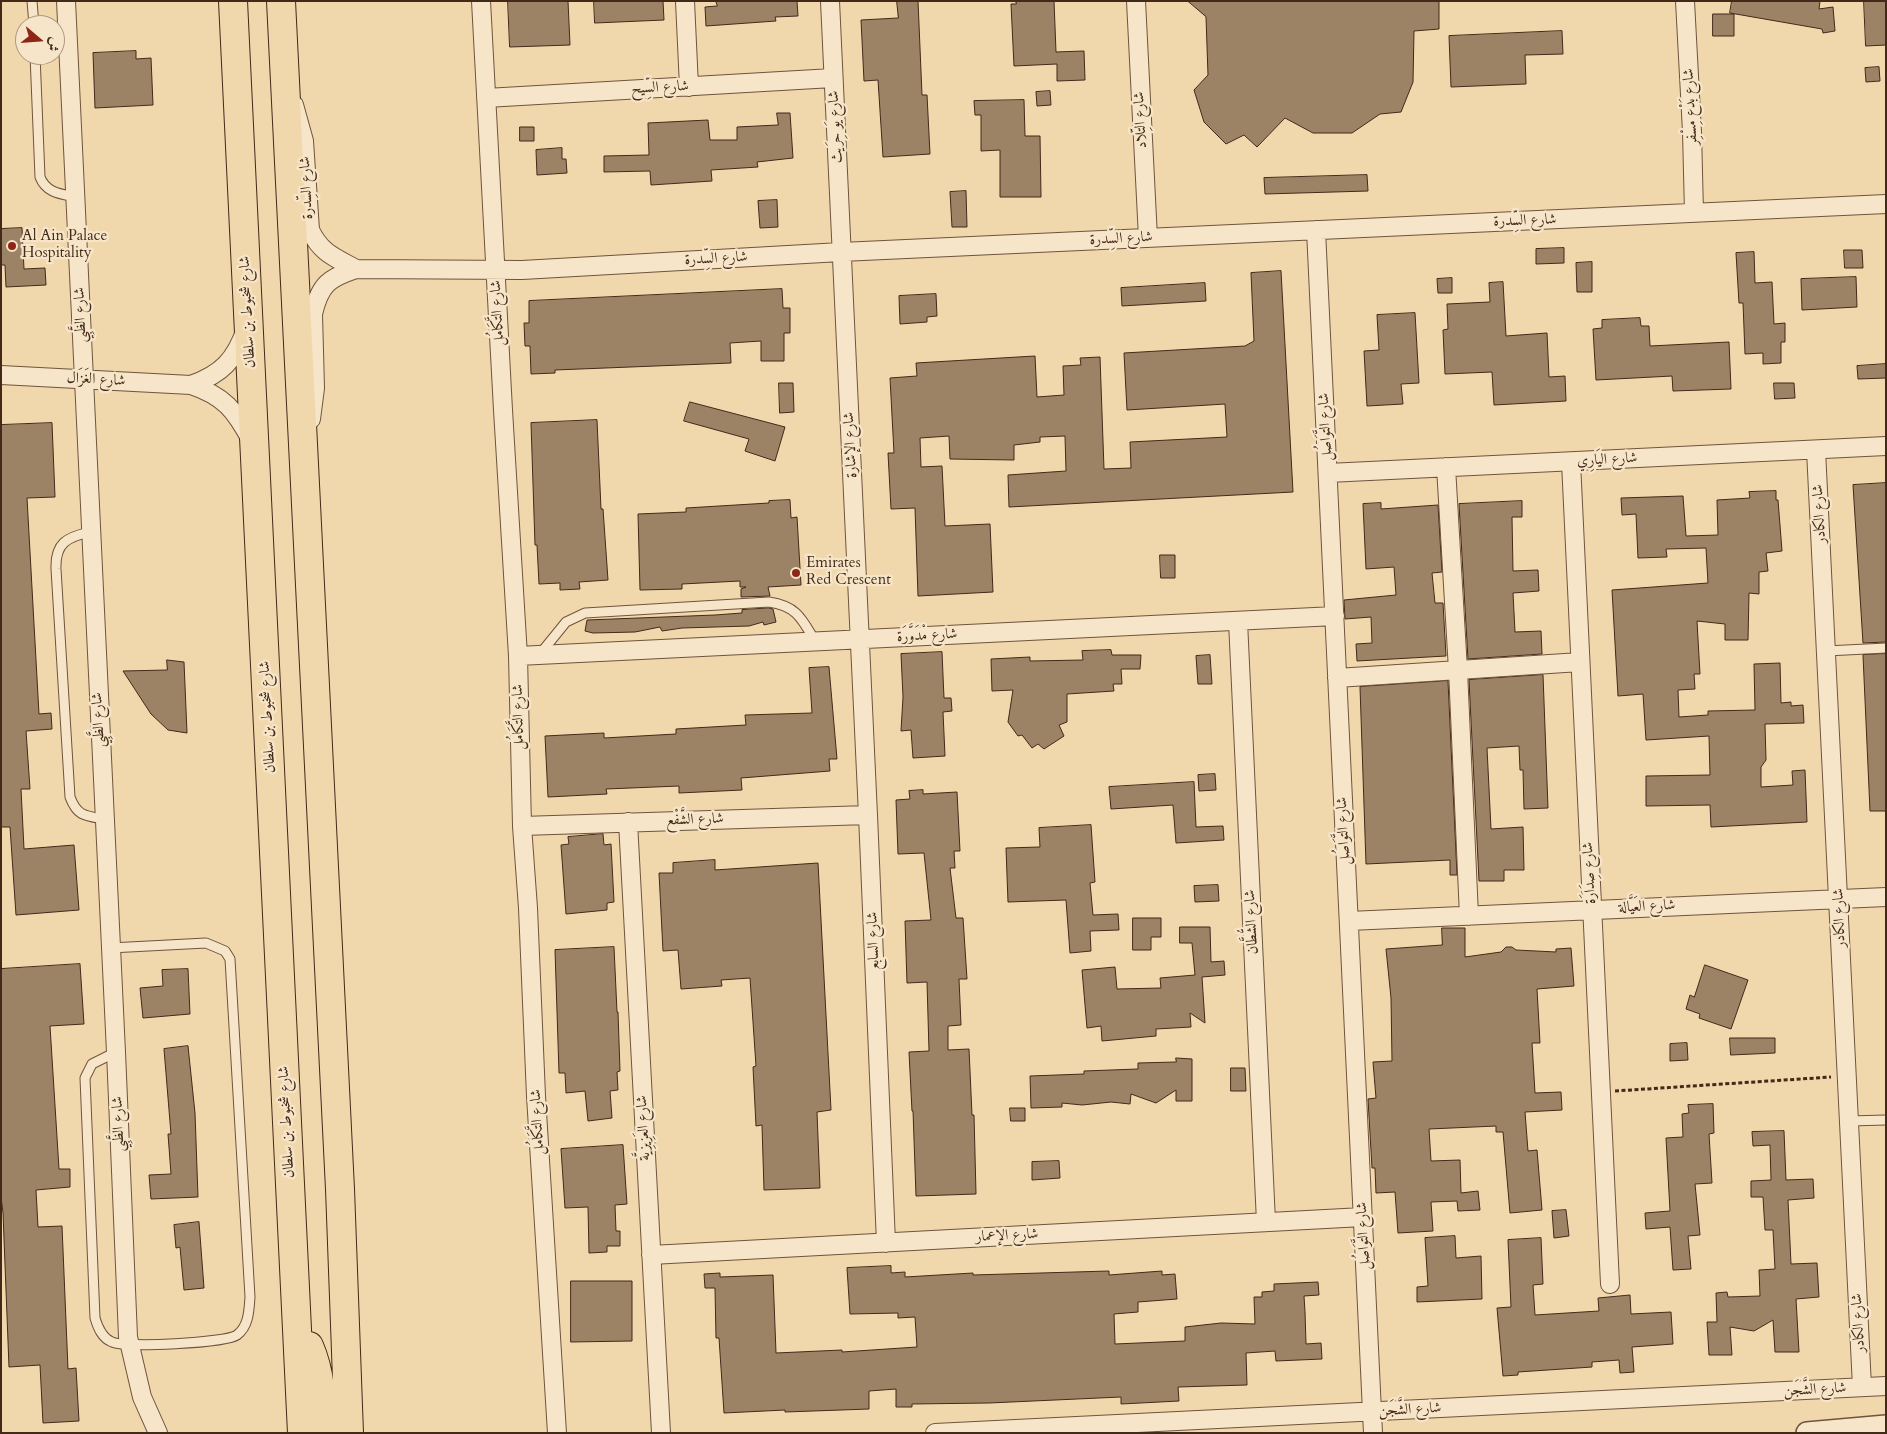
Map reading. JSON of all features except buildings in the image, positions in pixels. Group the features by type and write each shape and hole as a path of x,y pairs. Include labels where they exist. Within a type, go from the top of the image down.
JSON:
{"main road":[{"name":"شارع شخبوط بن سلطان","path":"233,1 302,1433"},
{"path":"281,1 340,1189 349,1433"},
{"path":"340,1189 368,1433"},
{"path":"296,1322 314,1357 322,1400 323,1433"}],"street":[{"name":"شارع الظَّبِي","path":"66,1 129,1346 142,1397 158,1433"},
{"name":"شارع التَّكَامُل","path":"481,1 518,656 522,826 536,1096 557,1433"},
{"path":"685,1 689,87"},
{"name":"شارع يَو حِرَيث","path":"830,1 841,252"},
{"name":"شارع التِّلاد","path":"1136,1 1148,238"},
{"name":"شارع بَدْع مِسْفِر","path":"1686,1 1694,213"},
{"name":"شارع السِّيح","path":"486,98 833,78"},
{"name":"شارع السِّدرة","path":"284,87 294,104 304,141 310,230 322,250 356,269"},
{"name":"شارع السِّدرة","path":"302,448 310,422 315,388 313,314 316,302 327,283 336,276 356,269 496,271 841,252 1886,204"},
{"name":"شارع التَّوَاصُل","path":"1316,230 1373,1433"},
{"name":"شارع الإشارة","path":"841,252 860,639"},
{"name":"شارع الغَزَال","path":"191,385 207,379 228,363 234,356 248,321"},
{"name":"شارع الغَزَال","path":"1,375 191,385 208,390 223,400 236,413 256,449"},
{"name":"شارع اليَارِي","path":"1328,473 1886,446"},
{"name":"شارع الكادر","path":"1816,450 1862,1387"},
{"name":"شارع صِدَارَة","path":"1571,462 1610,1284"},
{"path":"1446,467 1458,670 1469,916"},
{"name":"شارع مْدَوَّرَة","path":"518,656 1335,616"},
{"name":"شارع الشُّطَّان","path":"1238,621 1266,1222"},
{"name":"شارع السابع","path":"860,639 886,1242"},
{"path":"1337,678 1580,662"},
{"name":"شارع الشَّفْع","path":"522,826 868,815"},
{"name":"شارع العَزِيزِيَّة","path":"628,822 661,1433"},
{"name":"شارع العَيَّالة","path":"1349,921 1886,897"},
{"name":"شارع الإعمار","path":"651,1255 1363,1217"},
{"name":"شارع الشَّجَن","path":"935,1433 1886,1386"},
{"path":"1807,1433 1886,1426"}],"lane":[{"path":"32,1 33,15"},
{"path":"35,65 40,177 44,186 50,190 76,197"},
{"path":"90,532 73,536 64,542 56,560 56,570 70,797 73,806 79,812 87,817 104,819"},
{"path":"540,654 566,622 585,613 769,602 787,606 794,611 801,617 815,641"},
{"path":"1826,651 1886,648"},
{"path":"110,948 206,943 225,951 230,960 249,1287 248,1317 242,1331 235,1336 220,1340 129,1346 112,1343 98,1328 94,1308 85,1078 92,1064 116,1052"},
{"path":"1849,1121 1886,1120"}],"path":[{"path":"1601,1092 1847,1076"}],"place":[{"name":"Al Ain Palace Hospitality","path":"12,246"},
{"name":"Emirates Red Crescent","path":"796,573"}]}
